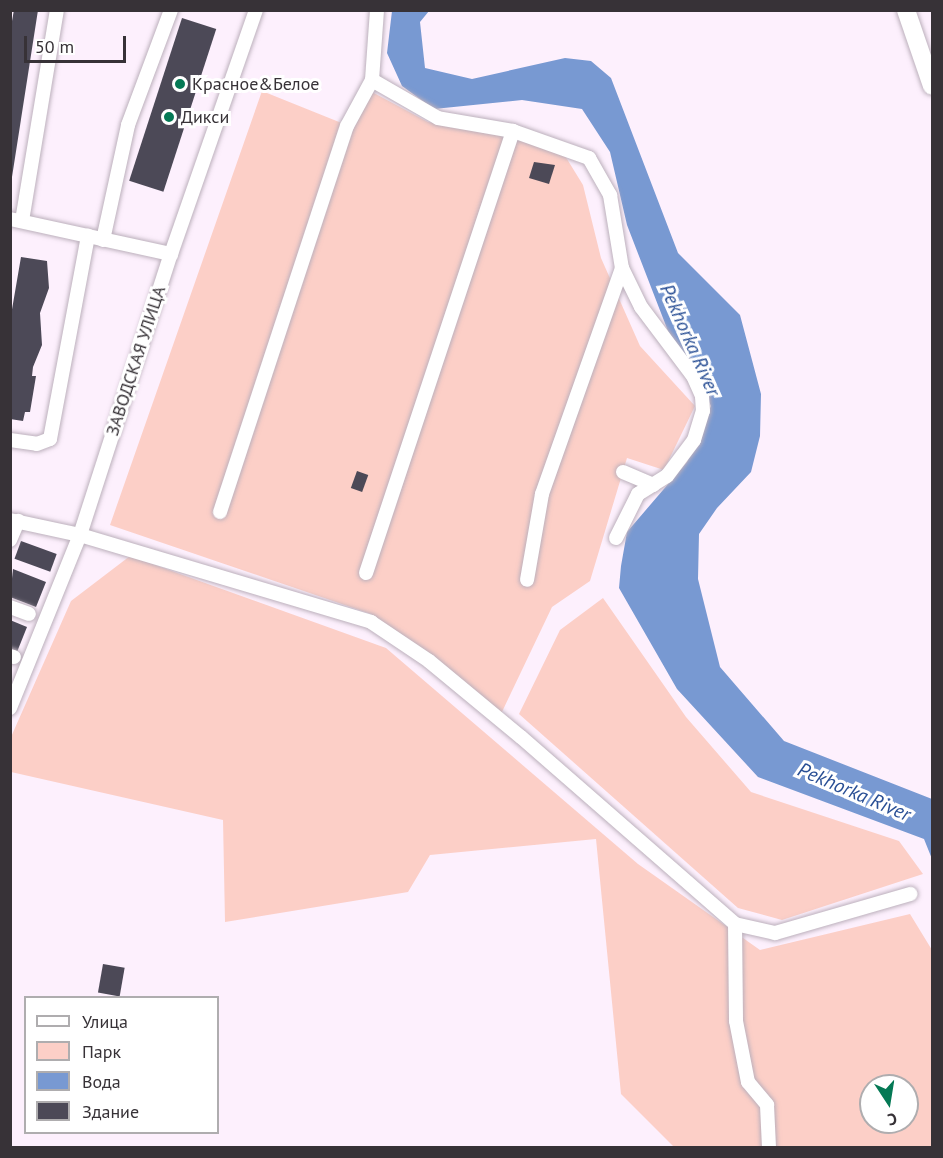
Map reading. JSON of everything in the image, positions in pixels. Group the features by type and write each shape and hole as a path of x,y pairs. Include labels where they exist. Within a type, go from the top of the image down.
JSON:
{"main road":[{"path":"906,10 933,86"}],"street":[{"path":"57,10 16,220 171,254"},
{"path":"103,240 128,125 171,10"},
{"name":"ЗАВОДСКАЯ УЛИЦА","path":"10,708 80,535 171,254 256,10"},
{"path":"220,512 347,126 372,80 377,10"},
{"path":"372,80 438,118 513,131 589,158 610,195 622,268 640,307 693,376 702,396 703,411 694,440 667,476 638,494 616,538"},
{"path":"366,573 513,131"},
{"path":"10,440 37,444 50,439 88,236"},
{"path":"527,580 542,494 622,268"},
{"path":"623,472 653,485"},
{"path":"10,540 14,521 80,535 371,622 429,661 521,737 735,924 776,933 910,894"},
{"path":"10,607 29,614"},
{"path":"735,924 735,1021 748,1082 767,1105 769,1148"}],"green space":[{"path":"262,91 354,128 372,92 428,122 559,146 583,185 601,258 640,346 695,406 664,470 627,458 590,581 552,607 501,714 371,614 110,525"},
{"path":"130,556 386,648 638,864 760,950 910,914 932,950 932,1147 674,1147 621,1094 596,839 430,855 408,892 225,922 223,820 11,772 11,737 71,601"},
{"path":"603,598 686,717 751,792 899,841 923,874 782,920 738,908 519,714 560,630"}],"water":[{"name":"Pekhorka River","path":"392,11 429,11 420,22 425,68 472,79 565,58 591,61 611,78 678,253 740,315 761,394 760,436 751,472 717,508 699,534 698,579 720,667 784,741 932,799 932,859 924,839 758,777 677,689 619,588 621,566 627,532 687,462 711,406 697,374 673,344 627,225 610,152 582,109 522,100 434,109 402,86 387,53"}],"building":[{"path":"14,10 38,10 12,177 10,32"},
{"path":"182,18 216,29 163,192 129,181"},
{"path":"534,162 555,165 549,184 529,178"},
{"path":"21,257 47,261 49,288 40,313 42,345 33,367 32,376 36,376 30,412 25,412 23,421 10,419 10,321"},
{"path":"357,471 368,475 362,492 351,488"},
{"path":"21,541 57,554 50,572 15,559"},
{"path":"13,569 46,582 36,607 10,597"},
{"path":"10,620 27,627 17,652 10,649"},
{"path":"103,964 125,968 120,996 98,993"}],"place":[{"name":"Красное&Белое","path":"180,84"},
{"name":"Дикси","path":"169,117"}]}
